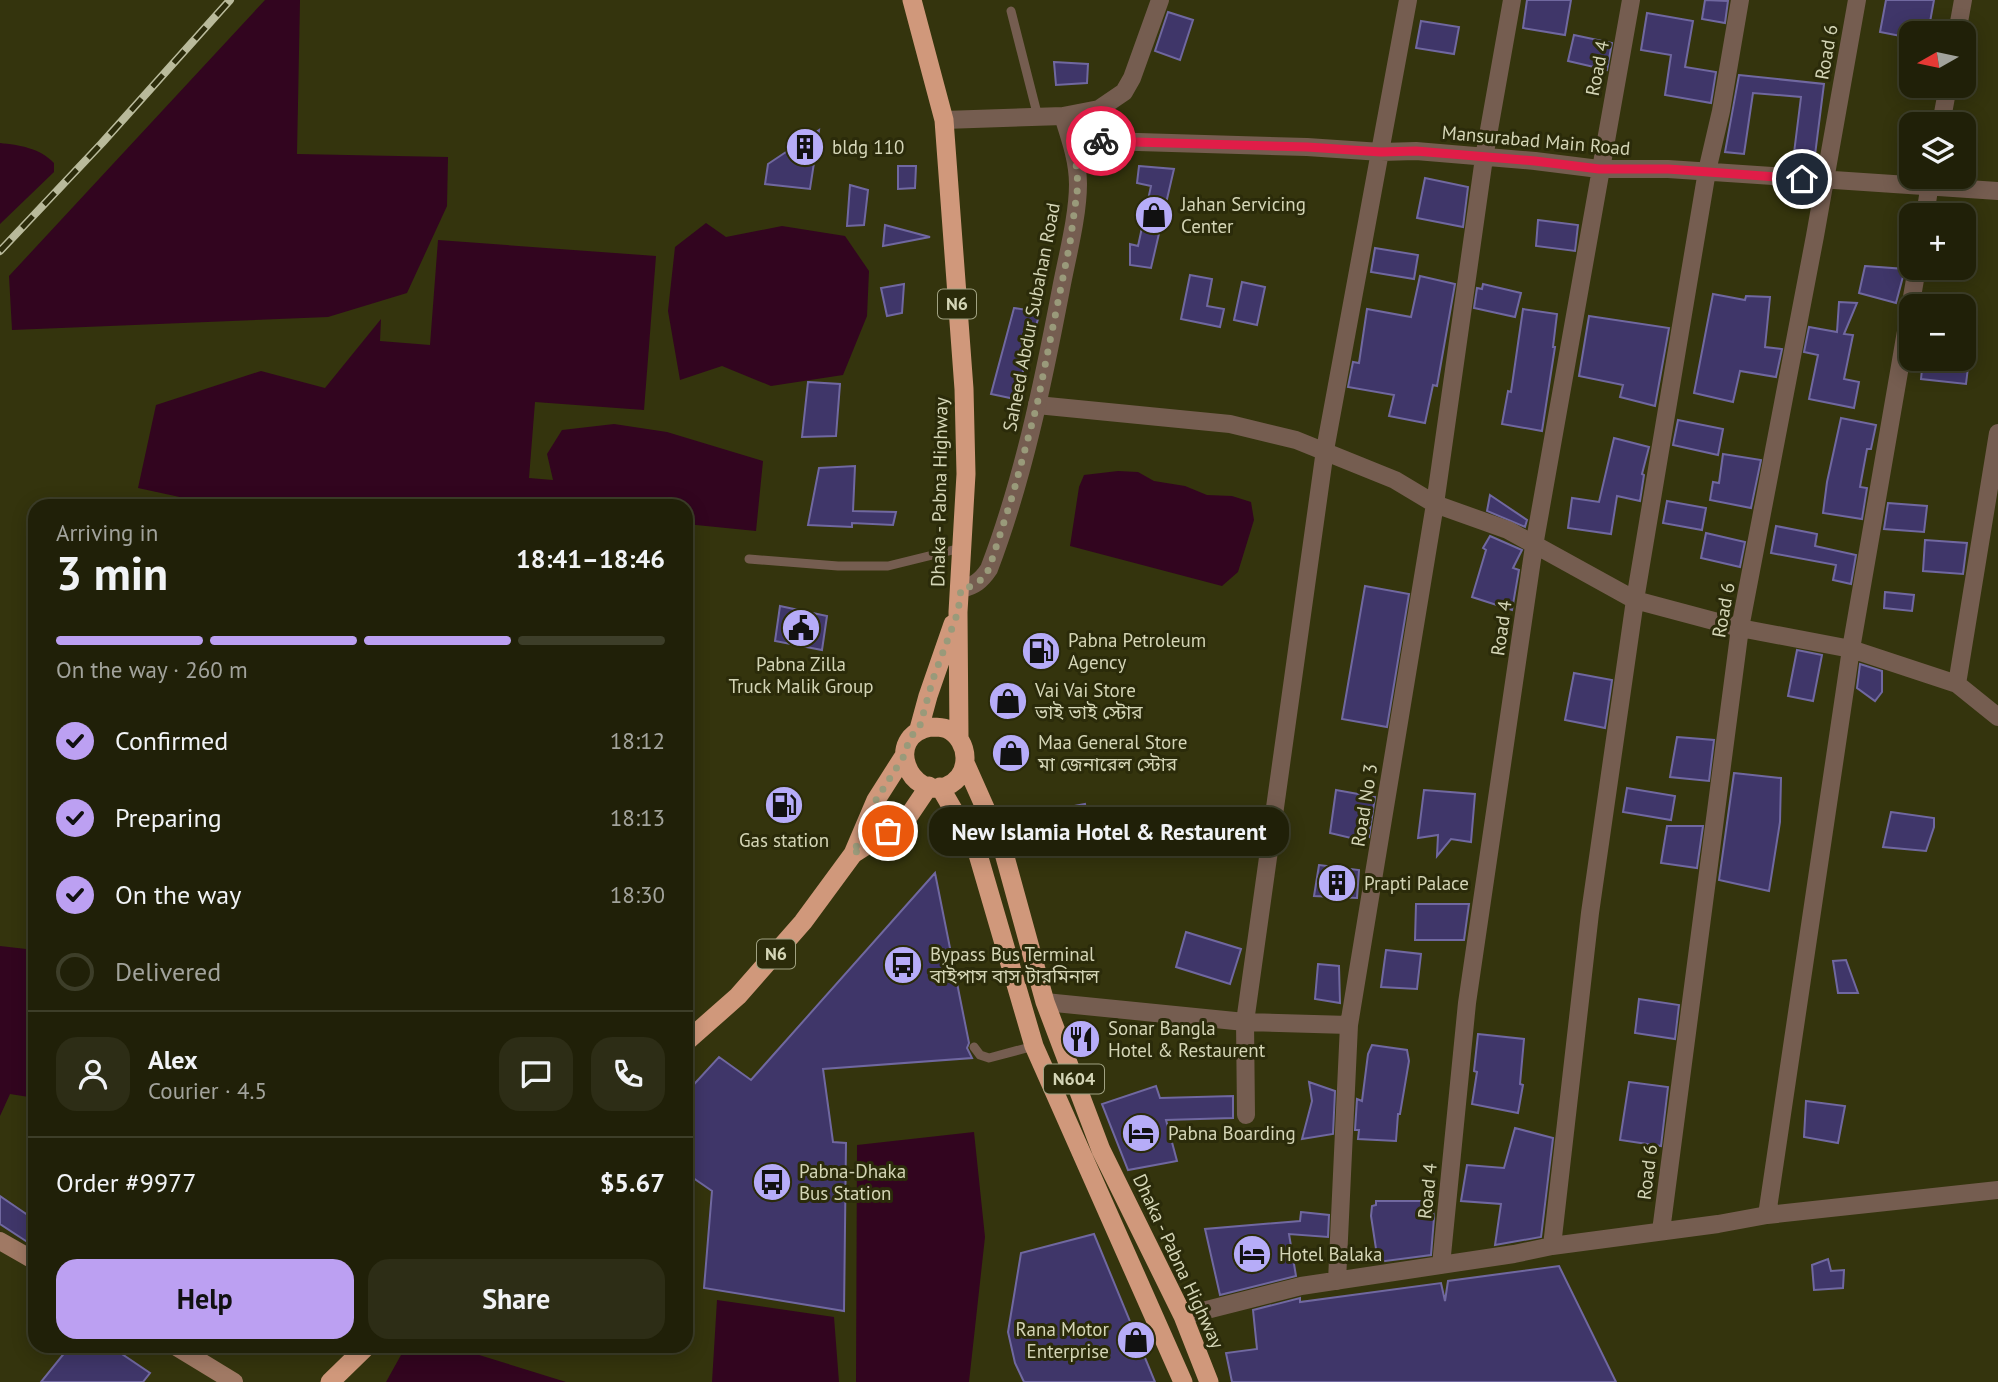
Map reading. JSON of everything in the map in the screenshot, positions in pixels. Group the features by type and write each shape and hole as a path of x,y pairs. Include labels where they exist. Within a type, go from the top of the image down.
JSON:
{"highway":[{"name":"Dhaka - Pabna Highway","path":"912,0 944,120 964,389 966,474 958,612 959,738"},
{"name":"Dhaka - Pabna Highway","path":"919,729 939,662 958,612"},
{"path":"853,854 876,800 904,756 910,737 919,729 931,727 947,729 959,738"},
{"name":"N604","path":"959,738 965,752 966,765"},
{"name":"N604","path":"904,756 912,776 935,787 977,851 1034,1046 1183,1382"},
{"name":"Dhaka - Pabna Highway","path":"966,765 1002,846 1045,1002 1101,1150 1183,1316 1209,1382"},
{"path":"853,854 906,820 935,787 948,785 958,778 966,765"},
{"path":"977,851 1002,846"},
{"name":"N6","path":"693,1036 738,996 787,941 853,854"},
{"path":"1107,1214 1129,1206"},
{"path":"330,1382 360,1353"}],"main road":[{"path":"0,1241 28,1257"},
{"path":"186,1353 234,1382"}],"street":[{"path":"944,120 1063,116 1099,109 1124,92 1132,78 1160,0"},
{"path":"1246,1115 1245,1021 1325,450 1408,0"},
{"name":"Road No 3","path":"1337,1281 1349,1025 1435,504 1484,158 1512,0"},
{"name":"Road 4","path":"1441,1265 1467,1003 1534,546 1631,0"},
{"path":"1552,1246 1590,913 1634,600 1707,172 1721,111 1740,0"},
{"name":"Road 6","path":"1661,1231 1740,628 1857,0"},
{"path":"1959,21 1963,0"},
{"name":"Saheed Abdur Subahan Road","path":"961,589 982,579 989,569 1037,405 1070,243 1078,185 1076,163 1063,116"},
{"name":"Mansurabad Main Road","path":"1070,140 1307,147 1381,152 1416,151 1599,169 1707,172 1825,181 1899,181"},
{"name":"Mansurabad Main Road","path":"1976,188 1998,191"},
{"path":"1768,1215 1851,649 1915,280"},
{"path":"1037,405 1230,424 1296,440 1395,480 1435,504 1508,530 1634,600 1740,628 1851,649 1957,684 1998,717"},
{"path":"1957,684 1998,433"},
{"path":"1045,1002 1245,1021 1349,1025"},
{"path":"1183,1316 1301,1286 1552,1246 1768,1215 1998,1190"}],"lane":[{"path":"1011,11 1038,117"},
{"path":"749,559 838,566 888,566 961,548"},
{"path":"974,1047 980,1055 989,1058 1034,1046"}],"shaded area":[{"path":"0,0 1998,0 1998,1382 0,1382"},
{"path":"265,0 300,0 297,154 448,157 447,206 407,293 328,317 12,330 9,276"},
{"path":"0,143 22,146 42,154 54,163 54,172 0,224"},
{"path":"706,223 726,237 782,226 845,236 869,271 867,316 843,375 771,386 722,366 680,380 668,311 675,247"},
{"path":"438,240 656,256 644,410 535,402 529,478 553,480 547,454 562,430 614,424 667,432 763,461 756,531 693,525 693,499 189,499 138,488 156,405 261,371 325,388 381,319 380,341 430,345"},
{"path":"1118,471 1138,472 1154,481 1185,486 1207,495 1232,496 1251,502 1254,520 1238,572 1222,586 1070,546 1079,487 1084,475"},
{"path":"0,946 28,949 28,1097 10,1094 0,1116"},
{"path":"974,1132 985,1237 969,1382 856,1382 857,1145"},
{"path":"717,1300 834,1317 839,1382 712,1382"},
{"path":"402,1353 473,1353 566,1382 386,1382"}],"building":[{"path":"1527,0 1571,0 1565,35 1523,28"},
{"path":"1705,0 1728,1 1725,23 1702,19"},
{"path":"1886,0 1934,0 1930,21 1899,21 1899,36 1880,32"},
{"path":"1168,12 1193,20 1180,60 1155,51"},
{"path":"1647,13 1693,21 1685,67 1716,72 1711,103 1665,95 1671,55 1641,50"},
{"path":"1421,21 1459,27 1454,54 1416,48"},
{"path":"1574,35 1612,43 1607,70 1568,61"},
{"path":"1054,62 1088,64 1087,83 1056,85"},
{"path":"1739,75 1824,84 1814,163 1793,161 1801,97 1753,93 1744,154 1725,152"},
{"name":"bldg 110","path":"819,130 810,189 765,184 768,164"},
{"path":"898,166 916,166 915,188 898,189"},
{"name":"Jahan Servicing Center","path":"1139,166 1174,169 1151,268 1130,265 1130,244 1138,246 1151,186 1137,183"},
{"path":"1425,178 1468,187 1463,227 1417,218"},
{"path":"850,185 868,190 864,225 847,226"},
{"path":"1538,220 1578,225 1575,251 1536,246"},
{"path":"885,225 930,237 883,246"},
{"path":"1375,248 1418,255 1414,279 1371,272"},
{"path":"1865,266 1899,269 1899,280 1902,280 1896,303 1859,293"},
{"path":"1190,275 1212,279 1207,306 1224,309 1220,327 1181,319"},
{"path":"1420,276 1455,284 1437,386 1433,385 1425,423 1389,416 1394,395 1348,387 1353,362 1359,363 1367,309 1411,317"},
{"path":"1242,282 1265,287 1257,325 1234,320"},
{"path":"904,284 902,313 887,316 881,288"},
{"path":"1483,284 1521,293 1515,317 1474,308 1477,288 1482,289"},
{"path":"1713,294 1745,300 1746,296 1770,297 1765,347 1782,349 1776,377 1740,371 1733,402 1694,393"},
{"path":"1839,302 1857,303 1844,334 1853,335 1844,379 1859,382 1854,408 1809,399 1818,355 1804,352 1809,327 1837,332"},
{"path":"1014,308 1040,312 1015,399 991,394"},
{"path":"1523,309 1557,314 1555,347 1542,431 1502,424 1508,391 1511,392"},
{"path":"1589,316 1669,328 1655,406 1620,397 1623,385 1579,376"},
{"path":"1922,371 1968,371 1966,384 1921,379"},
{"path":"808,382 840,384 836,436 802,437"},
{"path":"1841,418 1876,425 1871,449 1867,449 1860,487 1867,488 1862,519 1823,513"},
{"path":"1678,420 1723,429 1718,455 1673,445"},
{"path":"1614,438 1649,447 1642,474 1640,501 1617,496 1611,534 1568,528 1572,498 1599,502"},
{"path":"1723,454 1761,460 1751,508 1710,500 1713,482 1719,483"},
{"path":"855,466 853,511 896,512 893,525 808,525 819,468"},
{"path":"1490,495 1527,520 1525,527 1487,511"},
{"path":"1667,501 1706,508 1702,530 1663,523"},
{"path":"1888,503 1927,506 1924,532 1884,529"},
{"path":"1776,526 1817,534 1815,546 1856,555 1851,584 1833,580 1836,565 1771,553"},
{"path":"1706,533 1745,542 1740,567 1701,558"},
{"path":"1490,536 1522,550 1513,568 1519,570 1512,610 1472,597 1486,550 1483,548"},
{"path":"1925,540 1967,543 1963,574 1923,571"},
{"path":"1365,586 1409,594 1387,727 1342,719"},
{"path":"1885,592 1914,595 1912,611 1884,608"},
{"name":"Pabna Zilla Truck Malik Group","path":"780,606 827,616 822,650 775,641"},
{"path":"1797,650 1822,655 1813,701 1788,696"},
{"path":"1860,664 1882,671 1882,692 1875,701 1857,688"},
{"path":"1574,673 1612,680 1605,728 1565,720"},
{"path":"1677,737 1714,740 1709,781 1670,777"},
{"path":"1734,773 1781,778 1780,822 1769,891 1719,880"},
{"path":"1627,788 1675,796 1671,820 1623,812"},
{"path":"1336,790 1375,797 1369,837 1358,835 1351,838 1330,833"},
{"path":"1424,790 1475,794 1471,842 1451,839 1437,856 1438,835 1418,838"},
{"path":"1085,804 1090,836 1034,848 1027,815"},
{"path":"1891,812 1934,818 1934,827 1926,851 1883,847"},
{"path":"1667,826 1703,826 1697,868 1661,863"},
{"name":"Prapti Palace","path":"1319,865 1359,870 1357,898 1314,896"},
{"path":"935,873 969,1043 967,1048 972,1058 823,1069 833,1142 846,1143 844,1311 704,1288 712,1191 693,1178 693,1085 719,1057 751,1080"},
{"path":"1416,904 1469,904 1464,940 1415,940"},
{"path":"1186,932 1241,949 1230,984 1176,967"},
{"path":"1386,950 1421,954 1417,989 1381,987"},
{"path":"1846,960 1858,993 1838,993 1833,961"},
{"path":"1318,964 1339,966 1340,1003 1315,999"},
{"path":"1639,999 1679,1005 1675,1039 1635,1033"},
{"path":"1478,1034 1524,1039 1520,1084 1523,1085 1518,1113 1472,1104 1477,1072 1474,1071"},
{"path":"1372,1045 1407,1050 1409,1061 1398,1114 1396,1141 1358,1139 1359,1130 1355,1130 1357,1099 1362,1101 1368,1054"},
{"path":"1309,1082 1335,1091 1333,1134 1302,1139 1312,1101"},
{"path":"1629,1082 1668,1087 1661,1146 1620,1140"},
{"name":"Pabna Boarding","path":"1156,1086 1160,1098 1233,1096 1233,1118 1166,1120 1177,1161 1128,1170 1102,1104"},
{"path":"1806,1101 1845,1106 1838,1143 1804,1137"},
{"path":"1515,1128 1553,1138 1541,1237 1495,1245 1501,1204 1461,1201 1467,1165 1504,1168"},
{"path":"0,1196 28,1215 28,1242 0,1224"},
{"path":"1376,1201 1432,1201 1434,1218 1431,1255 1378,1262 1371,1216 1372,1206 1376,1205"},
{"name":"Hotel Balaka","path":"1301,1212 1329,1215 1328,1237 1289,1234 1296,1276 1220,1295 1205,1229 1300,1221"},
{"path":"1094,1234 1155,1382 1024,1382 1015,1363 1008,1332 1021,1253"},
{"path":"1828,1259 1831,1271 1844,1270 1843,1288 1814,1290 1812,1265"},
{"path":"1559,1266 1616,1382 1232,1382 1226,1353 1257,1349 1253,1310 1300,1298 1300,1302 1441,1283 1445,1301 1448,1281"},
{"path":"64,1353 120,1353 150,1373 143,1382 41,1382"}],"railway":[{"path":"0,251 102,143 230,0"}],"way so far":[{"path":"888,831 853,854 876,800 904,756 910,737 919,729 933,679 958,612 961,589 982,579 994,555 1037,405 1070,243 1078,185 1070,140 1101,141"}],"place":[{"name":"bldg 110","path":"805,147"},
{"name":"Jahan Servicing Center","path":"1154,215"},
{"name":"Pabna Zilla Truck Malik Group","path":"801,628"},
{"name":"Pabna Petroleum Agency","path":"1041,651"},
{"name":"Vai Vai Store ভাই ভাই স্টোর","path":"1008,701"},
{"name":"Maa General Store মা জেনারেল স্টোর","path":"1011,753"},
{"name":"Gas station","path":"784,805"},
{"name":"New Islamia Hotel & Restaurent","path":"888,831"},
{"name":"Prapti Palace","path":"1337,883"},
{"name":"Bypass Bus Terminal বাইপাস বাস টারমিনাল","path":"903,965"},
{"name":"Sonar Bangla Hotel & Restaurent","path":"1081,1039"},
{"name":"Pabna Boarding","path":"1141,1133"},
{"name":"Pabna-Dhaka Bus Station","path":"772,1182"},
{"name":"Hotel Balaka","path":"1252,1254"},
{"name":"Rana Motor Enterprise","path":"1136,1340"}],"route":[{"path":"1101,141 1381,152 1416,151 1599,169 1668,169 1802,179"}]}
